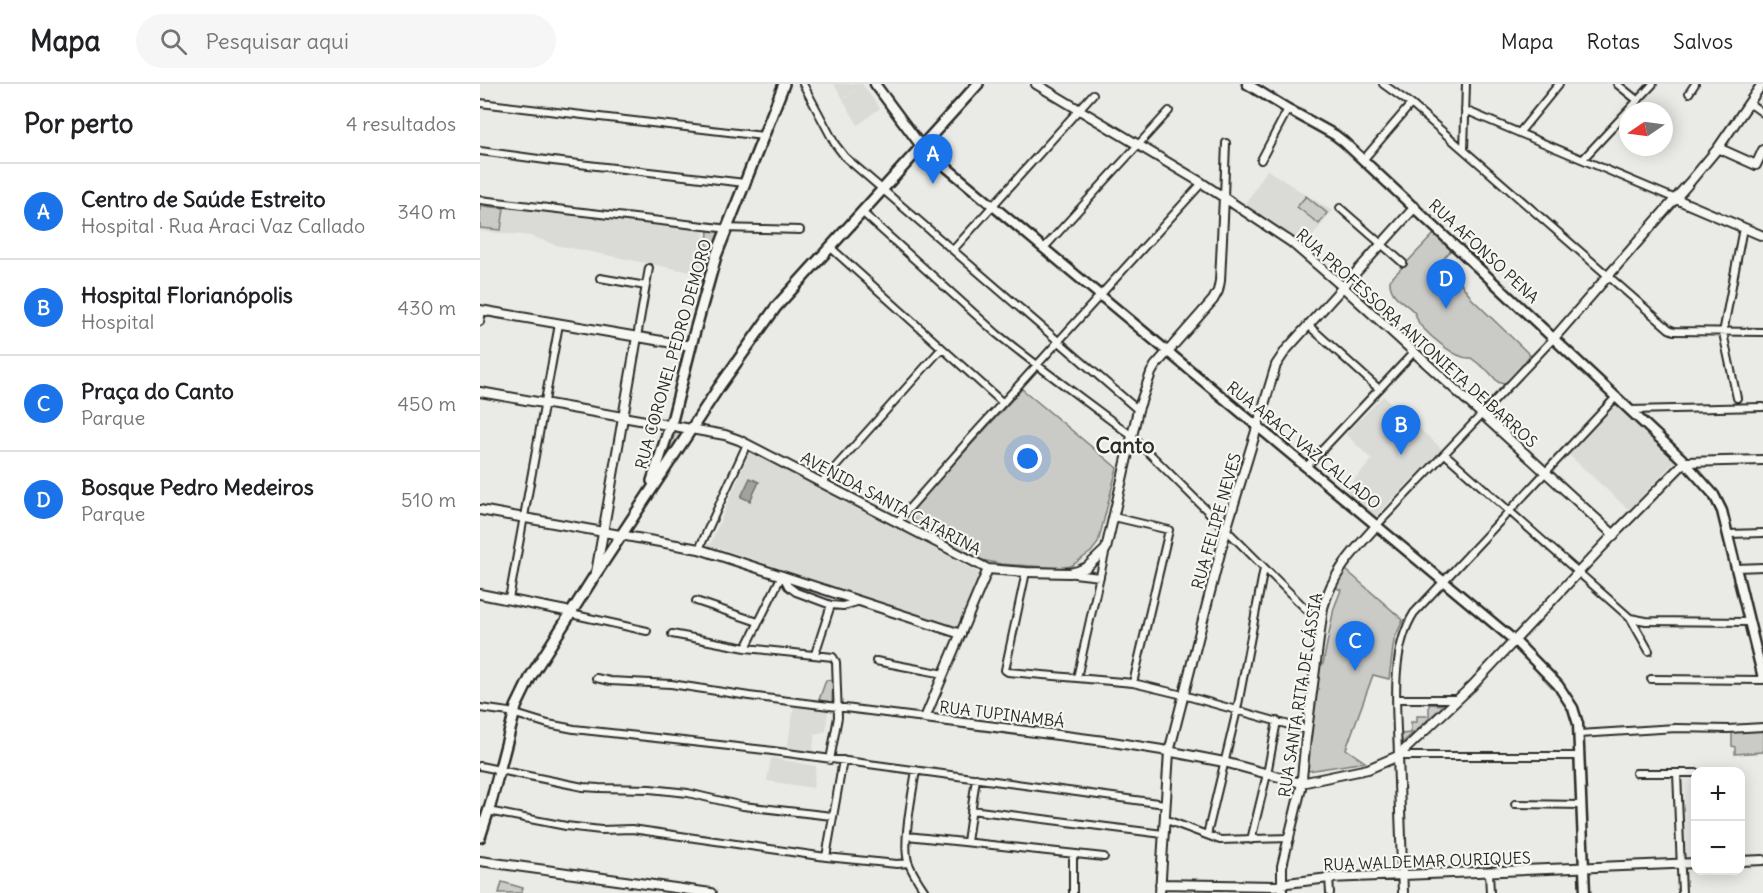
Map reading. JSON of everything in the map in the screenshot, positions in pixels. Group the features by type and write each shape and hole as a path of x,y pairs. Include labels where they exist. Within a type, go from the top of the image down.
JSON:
{"main road":[{"name":"RUA CORONEL PEDRO DEMORO","path":"645,500 671,425 712,268 784,84"},
{"name":"RUA ARACI VAZ CALLADO","path":"875,84 921,146 1444,580 1515,641 1547,672 1568,699 1575,715 1579,734 1585,893"},
{"path":"480,837 514,714 531,676 719,387 771,314 978,84"},
{"name":"RUA AFONSO PENA","path":"1247,84 1335,135 1364,159 1685,462 1714,495 1728,534 1763,679"}],"street":[{"path":"803,84 840,152 1138,410"},
{"name":"RUA PROFESSORA ANTONIETA DE BARROS","path":"1036,84 1202,183 1292,242 1614,535"},
{"path":"1383,84 1411,104 1669,329 1723,333 1763,332"},
{"path":"1464,150 1466,84"},
{"path":"1519,132 1559,84"},
{"path":"1617,84 1637,100"},
{"path":"1583,159 1653,84"},
{"path":"1689,93 1695,84"},
{"path":"1554,338 1718,148 1762,84"},
{"path":"953,250 1093,94"},
{"path":"480,103 763,136"},
{"path":"1749,103 1763,113"},
{"path":"1364,159 1411,104"},
{"path":"1261,160 1288,109"},
{"path":"1465,110 1763,236"},
{"path":"1044,248 1169,111"},
{"path":"1077,678 1138,410 1151,373 1213,300 1218,291 1226,144"},
{"path":"1718,148 1759,166 1763,150"},
{"path":"480,152 745,183"},
{"path":"898,521 1202,183"},
{"path":"480,201 727,228 800,230"},
{"name":"RUA FELIPE NEVES","path":"1160,889 1169,752 1226,530 1276,365 1280,357 1308,325 1415,207"},
{"path":"1340,208 1403,263"},
{"path":"862,212 981,320 1132,436 1321,624"},
{"path":"1737,398 1723,333 1743,228"},
{"path":"830,247 1003,403"},
{"path":"595,575 649,268"},
{"path":"600,278 646,286"},
{"path":"480,322 481,310 690,346"},
{"path":"509,599 559,324"},
{"path":"1308,325 1379,389"},
{"name":"RUA SANTA RITA DE CÁSSIA","path":"1282,889 1282,867 1301,783 1321,624 1326,598 1336,575 1354,550 1554,338"},
{"path":"822,482 942,348"},
{"path":"1307,466 1414,352"},
{"name":"AVENIDA SANTA CATARINA","path":"480,392 725,435 822,482 988,569 1070,573"},
{"path":"1403,893 1397,699 1402,636 1414,613 1616,397"},
{"path":"1630,410 1763,407"},
{"path":"699,549 747,444"},
{"path":"1445,454 1630,618 1649,651"},
{"path":"1398,756 1515,641 1685,462 1763,460"},
{"path":"480,510 699,549 782,574 961,634"},
{"path":"1114,517 1169,530 1132,684"},
{"path":"1728,534 1763,533"},
{"path":"1070,573 1087,567 1106,549"},
{"path":"1736,568 1763,567"},
{"path":"1207,835 1237,710 1264,568"},
{"path":"925,718 988,569"},
{"path":"1026,572 1005,670 1008,672 1132,684 1183,695 1307,730"},
{"path":"1070,573 1100,577"},
{"path":"782,574 788,586 796,592 831,605 843,606 860,601"},
{"path":"746,648 782,574"},
{"path":"480,594 566,611 647,631"},
{"path":"696,601 758,622"},
{"path":"815,654 831,605"},
{"path":"1630,618 1646,621 1749,622"},
{"path":"672,634 746,648 832,657 836,662 838,706 836,733 830,759"},
{"path":"876,661 944,674"},
{"name":"RUA TUPINAMBÁ","path":"596,678 610,681 671,684 1112,742 1224,762 1301,783 1356,773 1398,756"},
{"path":"1651,679 1763,679"},
{"path":"1397,699 1457,699"},
{"path":"480,708 574,729 765,750 1165,804"},
{"path":"1251,840 1277,721"},
{"path":"1579,734 1676,728 1763,727"},
{"path":"1398,756 1580,756"},
{"path":"826,857 843,760"},
{"path":"480,766 583,787 650,789 688,793 743,806 832,816"},
{"path":"916,770 907,836 908,863 926,893"},
{"path":"1636,773 1691,773"},
{"path":"1677,773 1682,893"},
{"path":"967,842 976,778"},
{"path":"1515,804 1582,805"},
{"path":"971,810 1163,834"},
{"path":"485,816 601,830 632,829 826,857 897,864 908,863"},
{"path":"1164,819 1220,840 1290,838"},
{"path":"907,836 1104,857"},
{"path":"1073,854 1073,893"},
{"path":"1745,861 1763,860"},
{"path":"480,861 711,893"},
{"name":"RUA WALDEMAR OURIQUES","path":"1160,889 1276,886 1282,889 1329,878 1691,863"},
{"path":"1489,872 1490,893"},
{"path":"1329,878 1330,893"}],"shaded area":[{"path":"834,84 862,84 880,108 858,125 843,100 857,89 843,99"},
{"path":"1267,170 1332,211 1306,245 1245,205"},
{"path":"1306,196 1327,213 1319,224 1297,207"},
{"path":"480,204 704,230 701,274 556,245 531,236 480,231"},
{"path":"480,206 504,208 501,230 480,228"},
{"path":"708,230 721,232 708,265 706,263"},
{"path":"1434,234 1451,250 1436,268 1446,279 1455,275 1472,299 1530,355 1511,379 1503,384 1471,358 1458,355 1437,341 1420,325 1414,312 1392,291 1390,280"},
{"path":"1022,389 1117,468 1098,543 1091,552 1071,566 1059,568 1001,564 982,560 917,527 914,520 913,512 918,503"},
{"path":"1383,396 1442,449 1374,518 1343,492 1372,460 1346,434"},
{"path":"1617,403 1677,459 1629,510 1569,455"},
{"path":"677,432 685,434 666,460 673,435"},
{"path":"750,451 821,486 981,574 958,627 710,545"},
{"path":"750,478 759,482 750,501 741,497"},
{"path":"1345,569 1403,620 1394,640 1389,679 1373,675 1346,749 1365,762 1308,771 1306,770 1320,666 1323,664 1334,608 1341,590 1334,587"},
{"path":"826,680 833,681 832,702 819,700"},
{"path":"1429,704 1444,705 1402,743 1401,734 1411,733 1411,722 1417,722 1417,716 1429,716"},
{"path":"794,706 828,709 826,731 815,734 812,755 787,750"},
{"path":"1763,729 1763,752 1735,754 1735,747 1732,746 1732,731"},
{"path":"771,758 816,766 813,788 767,781"},
{"path":"502,882 523,888 521,893 499,893"}],"place":[{"name":"Centro de Saúde Estreito","path":"933,184"},
{"name":"Bosque Pedro Medeiros","path":"1446,309"},
{"name":"Hospital Florianópolis","path":"1401,455"},
{"name":"Praça do Canto","path":"1355,671"}],"district":[{"name":"Canto","path":"1125,445"}]}
